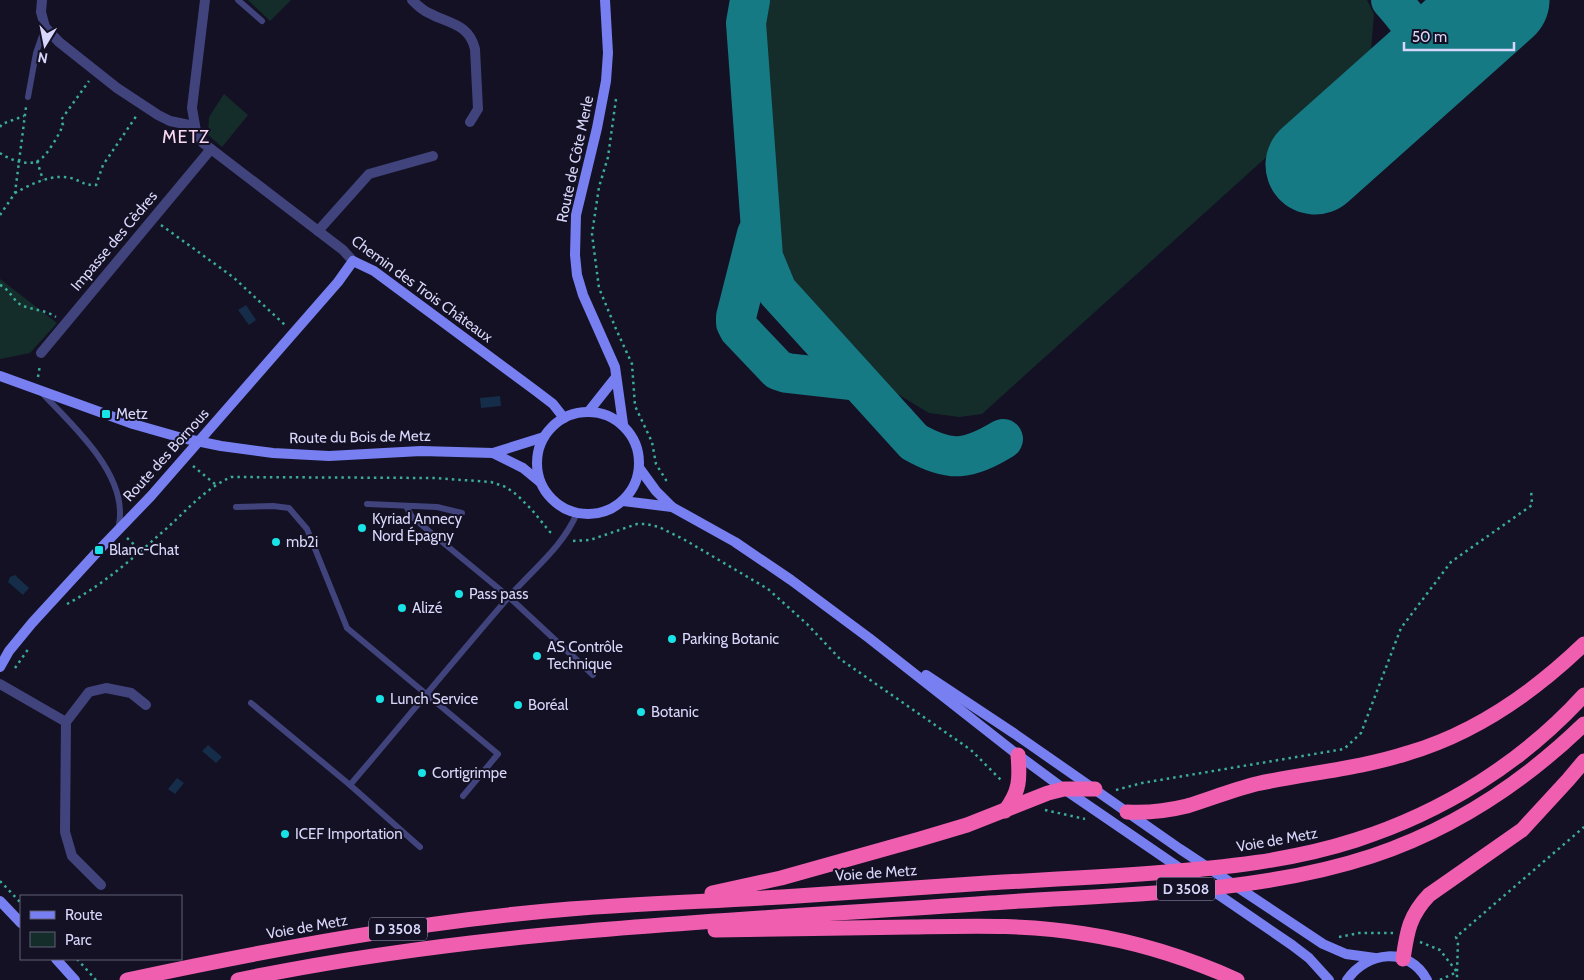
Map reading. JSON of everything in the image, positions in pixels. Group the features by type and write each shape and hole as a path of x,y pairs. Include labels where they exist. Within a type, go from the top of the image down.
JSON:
{"highway":[{"path":"1127,812 1157,811 1185,806 1254,784 1384,760 1425,748 1469,728 1514,702 1549,677 1584,644"},
{"name":"Voie de Metz","path":"128,980 257,953 397,929 566,909 796,896 1213,868 1292,856 1326,849 1363,838 1409,821 1480,783 1526,750 1584,695"},
{"name":"D 3508","path":"238,980 432,948 559,933 1176,890 1255,882 1312,872 1395,848 1464,816 1524,776 1546,759 1584,724"},
{"path":"1005,811 1016,794 1020,778 1018,755"},
{"path":"1403,959 1409,927 1415,911 1429,895 1522,830 1584,760"},
{"path":"672,902 781,878 929,836 1005,811 1064,788 1099,792"},
{"path":"559,933 986,926 1049,929 1094,935 1160,950 1237,980"}],"main road":[{"name":"Route de Côte Merle","path":"605,0 608,53 606,81 576,215 575,255 577,275 583,295 612,358 623,424"},
{"name":"Route des Bornous","path":"0,667 9,651 32,623 184,459 338,282 353,261"},
{"name":"Chemin des Trois Châteaux","path":"353,261 374,271 521,379 553,404 564,418"},
{"name":"Route du Bois de Metz","path":"0,376 124,420 182,438 221,446 274,453 329,456 421,452 493,453 544,437"},
{"path":"589,411 616,376"},
{"path":"589,411 612,417 623,424 633,437 639,452 640,469 637,481 623,501 610,510 594,514 578,513 566,509 555,502 546,493 540,482 537,467 538,451 544,437 553,425 577,412 589,411"},
{"name":"Route du Bois de Metz","path":"493,453 523,468 540,482"},
{"path":"640,469 656,491 672,507 749,550 869,638 1018,755 1236,905 1309,958 1329,980"},
{"path":"623,501 672,507"},
{"path":"869,638 1007,728 1180,849 1334,950 1346,954 1375,958"},
{"path":"0,901 20,922"},
{"path":"1347,980 1359,966 1375,958 1385,956 1403,959 1419,969 1427,980"},
{"path":"57,960 74,980"}],"street":[{"path":"42,0 41,12 45,27 55,38 117,88 164,119 194,126 192,102 205,0"},
{"path":"412,0 427,12 460,26 473,42 478,109 470,122"},
{"name":"Chemin des Trois Châteaux","path":"194,126 199,138 211,149 343,250 353,261"},
{"name":"Impasse des Cèdres","path":"41,353 211,149"},
{"path":"318,231 369,174 433,156"},
{"path":"2,686 66,722"},
{"path":"101,885 72,856 65,832 66,722 89,692 106,688 131,693 146,705"}],"lane":[{"path":"238,0 262,21"},
{"path":"28,97 36,53 45,27"},
{"path":"36,388 77,431 95,452 106,469 119,503 118,530"},
{"path":"367,504 437,507 462,513"},
{"path":"236,507 273,506 289,508 307,529 347,628 498,754 463,796"},
{"path":"406,506 412,517 509,597 593,675"},
{"path":"350,786 509,597 563,538 578,513"},
{"path":"250,703 420,847"}],"path":[{"path":"0,153 19,162 37,161 44,155 60,132 63,125 61,120 96,71"},
{"path":"617,93 608,157 600,187 592,234 599,288 632,364 635,406 652,442 656,464 666,480"},
{"path":"0,215 14,193 28,97"},
{"path":"14,193 29,185 60,177 74,178 85,185 96,185 103,165 144,106"},
{"path":"0,126 24,116"},
{"path":"37,161 44,180"},
{"path":"152,219 233,277 293,333"},
{"path":"0,285 19,304 52,313 65,324"},
{"path":"36,388 41,353"},
{"path":"184,459 216,484"},
{"path":"64,606 91,591 216,484 231,478 434,478 491,482 506,487 517,495 550,532"},
{"path":"1099,792 1344,749 1361,734 1401,628 1451,562 1532,505 1531,489"},
{"path":"571,541 590,540 637,524 646,524 659,527 702,550 768,589 807,624 840,659 972,750 1005,783"},
{"path":"118,530 140,550"},
{"path":"2,686 33,643"},
{"path":"1039,808 1092,822"},
{"path":"1457,980 1458,942 1456,937 1584,827"},
{"path":"0,881 20,901"},
{"path":"78,960 96,980"},
{"path":"1440,980 1457,972"}],"green space":[{"path":"248,0 291,0 270,21"},
{"path":"768,0 1367,0 1374,14 1371,50 1355,77 982,414 959,417 929,413 894,392 805,300 790,274 783,257 776,228 763,22"},
{"path":"224,94 248,115 222,147 208,135 209,117"},
{"path":"0,279 57,323 30,353 0,359"}],"water":[{"path":"246,305 256,320 249,325 238,310"},
{"path":"500,396 501,406 481,408 480,398"},
{"path":"15,575 29,588 23,595 8,582 10,577"},
{"path":"208,745 222,757 216,763 202,751"},
{"path":"177,778 184,783 175,794 168,789"}],"taxiway":[{"path":"750,0 746,23 763,257 777,291 914,442 939,453 959,456 980,451 1003,439"},
{"path":"1391,0 1418,37 1420,46 1419,56 1409,80"},
{"path":"1413,25 1438,35 1463,32"},
{"path":"757,234 736,317 739,329 778,370 787,373 858,381"}],"runway":[{"path":"1315,165 1500,0"}],"place":[{"name":"Metz","path":"106,414"},
{"name":"Kyriad Annecy Nord Épagny","path":"362,528"},
{"name":"mb2i","path":"276,542"},
{"name":"Blanc-Chat","path":"99,550"},
{"name":"Pass pass","path":"459,594"},
{"name":"Alizé","path":"402,608"},
{"name":"Parking Botanic","path":"672,639"},
{"name":"AS Contrôle Technique","path":"537,656"},
{"name":"Lunch Service","path":"380,699"},
{"name":"Boréal","path":"518,705"},
{"name":"Botanic","path":"641,712"},
{"name":"Cortigrimpe","path":"422,773"},
{"name":"ICEF Importation","path":"285,834"}],"district":[{"name":"METZ","path":"186,137"}]}
